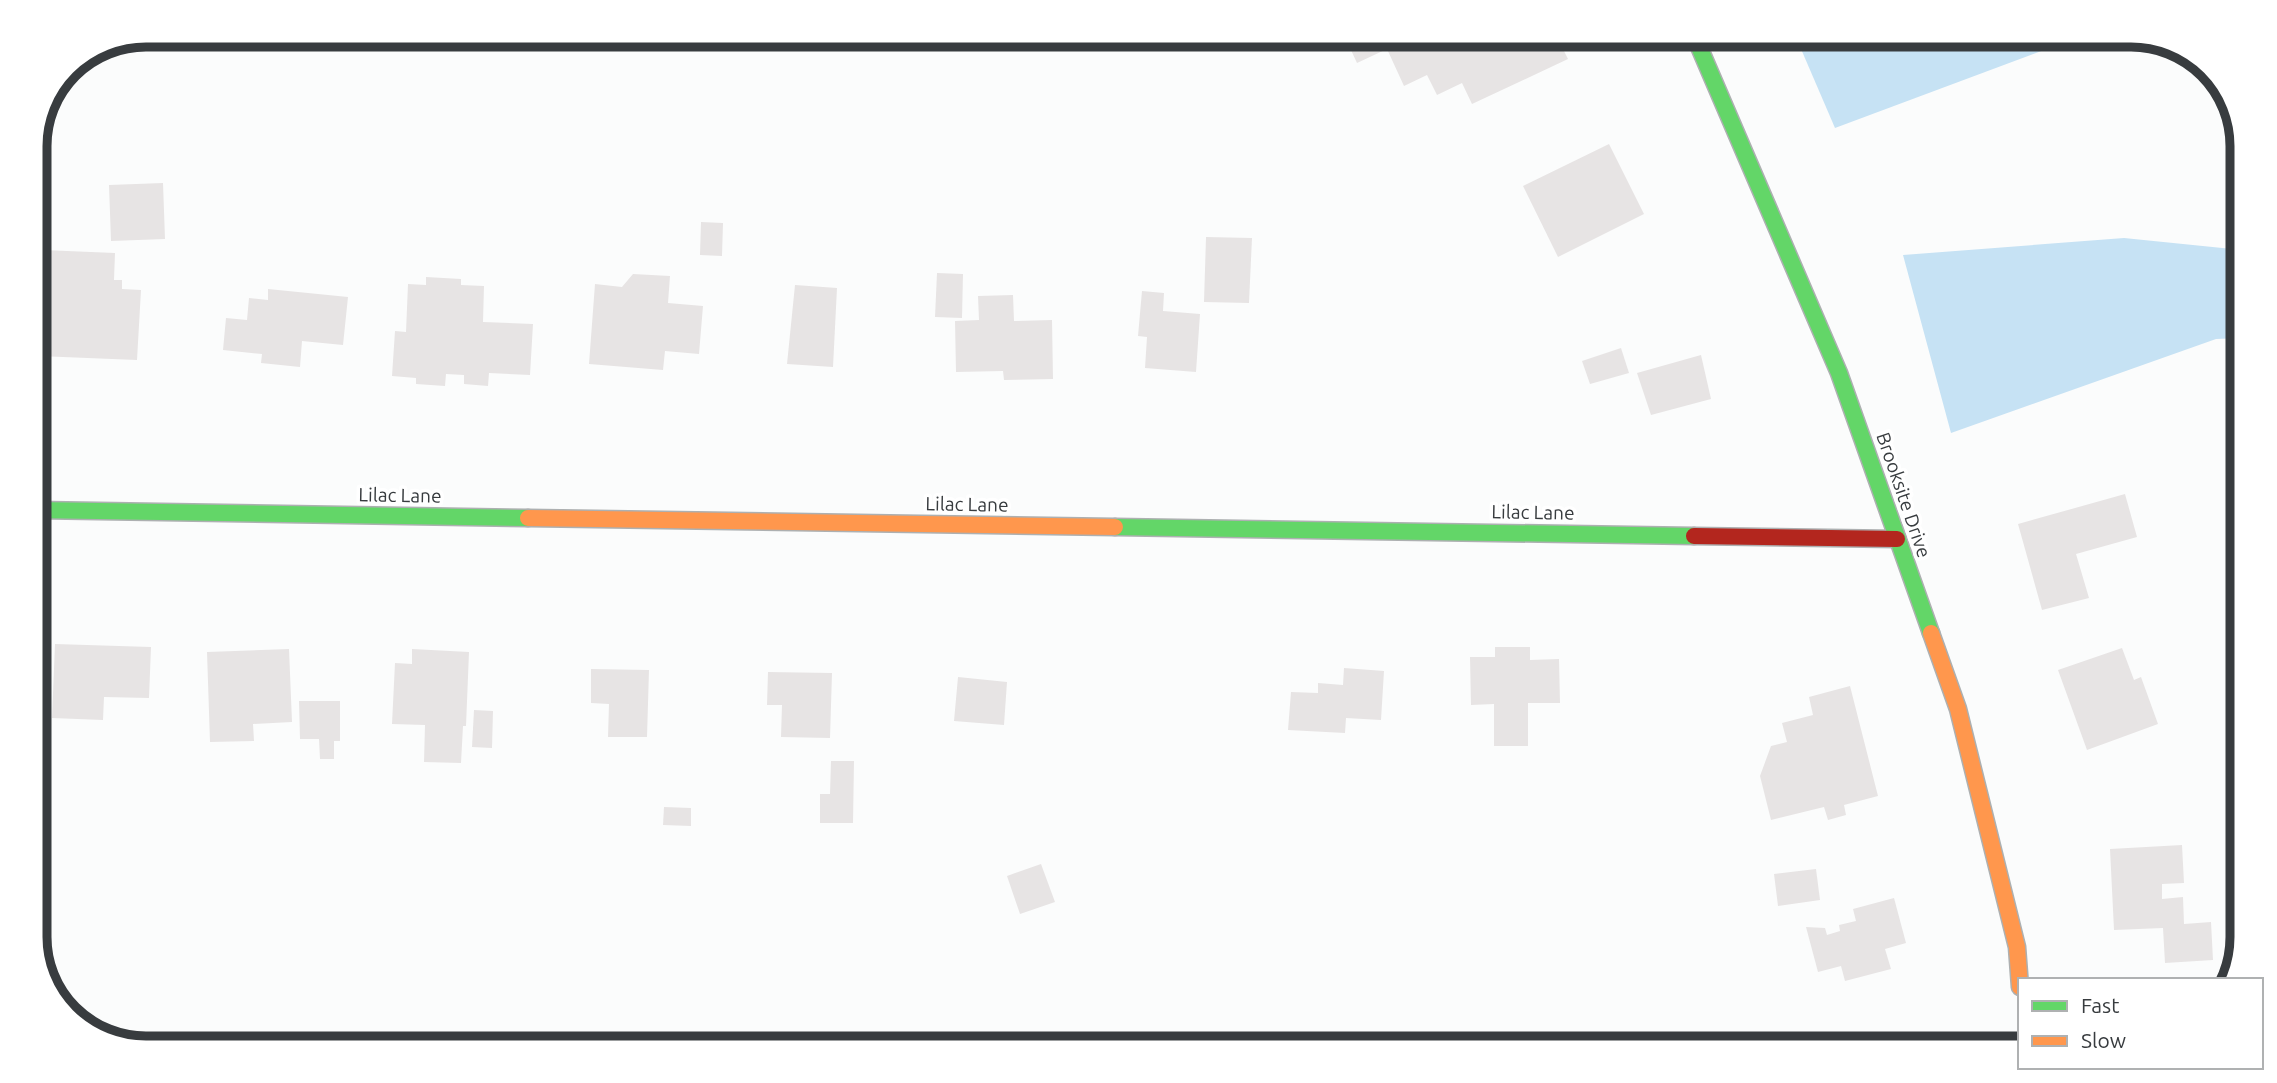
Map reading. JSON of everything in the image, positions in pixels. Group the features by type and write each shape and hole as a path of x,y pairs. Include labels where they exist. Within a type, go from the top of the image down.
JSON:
{"street":[{"name":"Brooksite Drive","path":"1698,47 1839,373 1958,709 2017,947 2019,978"},
{"name":"Lilac Lane","path":"47,510 1897,539"}],"shaded area":[{"path":"1800,47 2052,47 1835,128"},
{"path":"2124,238 2230,249 2230,338 2216,339 1951,433 1903,255"}],"building":[{"path":"1350,47 1562,47 1568,59 1472,104 1462,83 1437,95 1427,75 1404,86 1387,49 1357,63"},
{"path":"1609,144 1644,214 1558,257 1523,186"},
{"path":"163,183 165,239 111,241 109,185"},
{"path":"701,222 723,223 722,256 700,255"},
{"path":"1206,237 1252,238 1249,303 1204,302"},
{"path":"47,250 115,253 114,280 122,280 122,289 141,290 137,360 47,356"},
{"path":"937,273 963,274 962,318 935,317"},
{"path":"633,274 670,276 668,303 703,306 699,354 665,351 663,370 589,364 595,284 622,287"},
{"path":"426,277 461,279 461,285 484,286 483,322 533,324 530,375 489,373 488,386 464,384 464,375 446,374 445,386 416,384 416,378 392,376 395,331 406,332 408,284 426,285"},
{"path":"795,285 837,288 833,367 787,364"},
{"path":"268,289 348,297 343,345 302,341 300,367 261,363 262,354 223,350 226,318 247,320 249,298 268,300"},
{"path":"1142,291 1164,293 1163,311 1200,314 1196,372 1145,368 1147,337 1138,336"},
{"path":"1013,295 1014,321 1052,320 1053,379 1004,380 1003,371 956,372 955,321 979,320 978,296"},
{"path":"1621,348 1629,373 1590,384 1582,361"},
{"path":"1701,355 1711,399 1651,415 1637,373"},
{"path":"2125,494 2137,537 2076,554 2089,598 2042,610 2018,524"},
{"path":"55,644 151,647 149,698 104,697 103,720 52,718"},
{"path":"1495,647 1530,647 1530,660 1559,659 1560,703 1528,703 1528,746 1494,746 1494,704 1471,705 1470,657 1495,657"},
{"path":"2122,648 2134,680 2141,677 2158,724 2087,750 2058,670"},
{"path":"289,649 292,722 253,724 254,741 210,742 207,652"},
{"path":"412,649 469,652 466,726 463,726 461,763 424,762 425,725 392,724 395,663 412,664"},
{"path":"1344,668 1384,671 1381,720 1346,718 1345,733 1288,730 1291,692 1318,693 1318,683 1343,685"},
{"path":"591,669 649,670 647,737 608,737 609,704 591,703"},
{"path":"768,672 832,673 830,738 781,737 782,705 767,705"},
{"path":"958,677 1007,682 1004,725 954,721"},
{"path":"1850,686 1878,796 1844,805 1846,815 1828,820 1824,807 1771,820 1760,776 1771,746 1787,742 1782,723 1813,715 1809,697"},
{"path":"299,701 340,701 340,741 334,741 334,759 320,759 319,739 300,739"},
{"path":"474,710 493,711 492,748 472,747"},
{"path":"831,761 854,761 853,823 820,823 820,794 830,794"},
{"path":"664,807 691,808 691,826 663,825"},
{"path":"2182,845 2184,883 2162,884 2162,899 2183,897 2184,924 2211,922 2213,960 2165,963 2163,928 2114,930 2110,849"},
{"path":"1041,864 1055,902 1020,914 1007,876"},
{"path":"1816,869 1820,900 1778,906 1774,874"},
{"path":"1894,898 1906,943 1885,949 1891,969 1845,981 1841,966 1818,972 1806,927 1825,928 1827,935 1840,931 1839,925 1856,921 1853,909"}],"traffic: fast":[{"path":"1699,47 1839,373 1931,633"},
{"path":"47,510 528,518"},
{"path":"1115,527 1694,536"}],"traffic: slow":[{"path":"528,518 1115,527"},
{"path":"1931,633 1958,709 2017,947 2019,978"}],"traffic: jam":[{"path":"1694,536 1897,539"}]}
